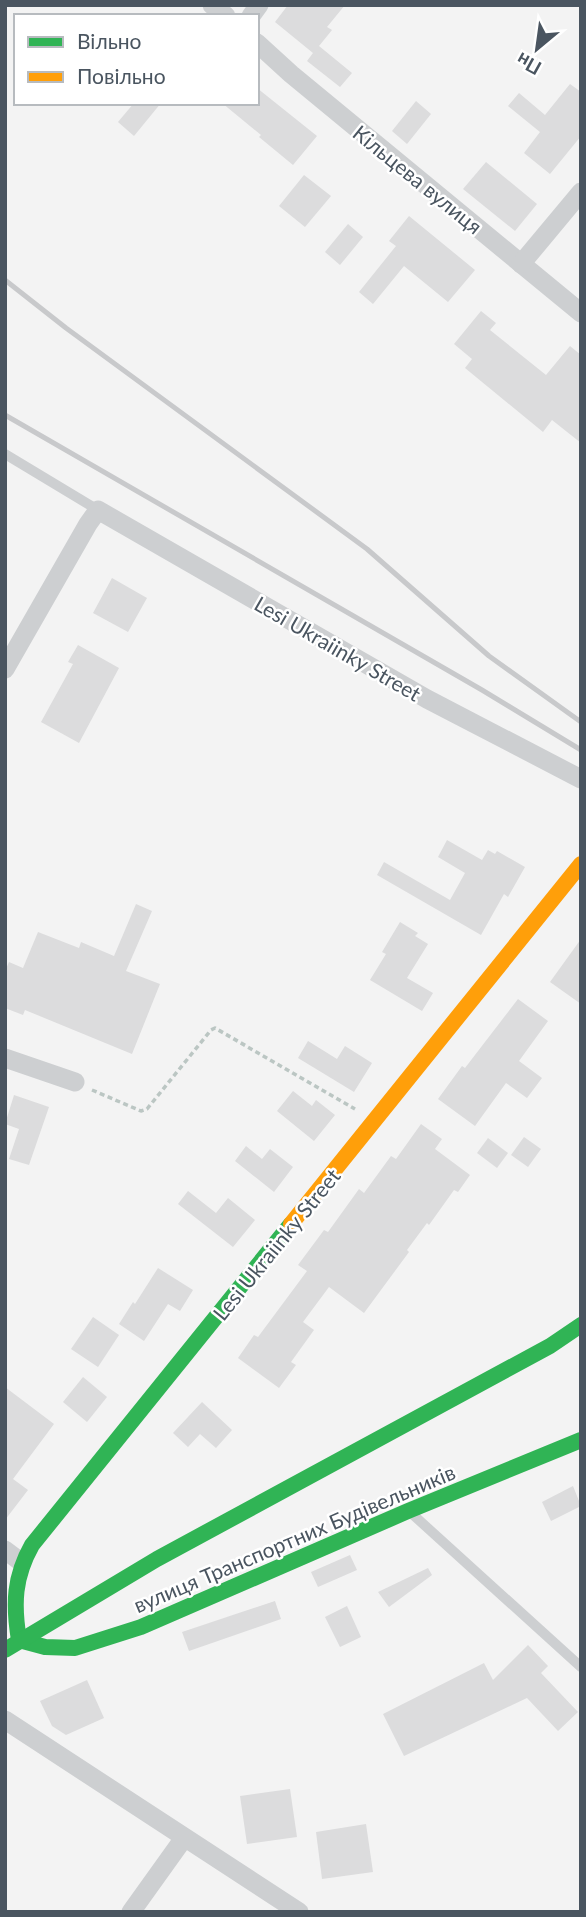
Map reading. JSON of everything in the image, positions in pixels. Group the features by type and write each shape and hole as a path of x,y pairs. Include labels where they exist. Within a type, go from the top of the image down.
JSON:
{"street":[{"name":"Кільцева вулиця","path":"259,45 581,313"},
{"path":"521,264 581,192"},
{"path":"5,669 98,510"},
{"name":"Lesi Ukraiinky Street","path":"98,510 428,699 581,779"},
{"name":"Lesi Ukraiinky Street","path":"12,1645 13,1605 21,1562 32,1545 581,864"},
{"path":"5,1058 75,1082"},
{"path":"12,1645 157,1559 550,1346 581,1325"},
{"name":"вулиця Транспортних Будівельників","path":"12,1645 75,1648 141,1627 408,1511 581,1440"},
{"path":"5,1550 21,1562"},
{"path":"5,1720 299,1912"},
{"path":"131,1912 184,1838"}],"lane":[{"path":"5,454 98,510"},
{"path":"408,1511 581,1667"}],"path":[{"path":"75,1082 141,1111 147,1110 215,1028 375,1121"}],"building":[{"path":"288,5 345,5 327,27 332,30 319,46 352,73 340,87 307,61 313,53 275,22"},
{"path":"570,84 581,92 581,136 550,174 524,153 540,132 508,106 519,93 545,115"},
{"path":"259,90 317,136 293,165 259,137 261,135 224,105 259,105"},
{"path":"416,101 431,114 407,144 392,131"},
{"path":"132,105 159,105 134,136 118,122"},
{"path":"486,162 537,204 515,231 463,189"},
{"path":"304,175 331,196 305,227 279,206"},
{"path":"409,216 475,270 448,302 404,266 373,304 359,292 396,246 389,241"},
{"path":"348,224 363,237 340,265 325,252"},
{"path":"481,311 496,323 490,330 546,375 570,346 581,355 581,443 552,420 543,432 465,368 472,359 454,344"},
{"path":"112,578 147,598 128,632 93,613"},
{"path":"78,645 119,668 79,743 41,722 73,664 68,662"},
{"path":"447,840 482,860 488,850 495,854 497,851 525,867 508,897 504,894 481,935 377,875 384,862 450,900 465,873 438,857"},
{"path":"136,904 152,911 126,971 160,984 132,1054 25,1010 23,1015 5,1008 5,971 9,962 23,968 38,932 79,948 81,942 114,956"},
{"path":"400,922 418,933 415,936 428,944 407,978 433,993 422,1011 370,980 386,954 382,952"},
{"path":"581,939 581,1004 550,982"},
{"path":"518,999 548,1021 519,1061 542,1078 527,1098 506,1083 475,1126 438,1099"},
{"path":"308,1041 337,1059 345,1046 372,1063 354,1092 298,1058"},
{"path":"293,1091 312,1106 316,1100 335,1115 314,1141 277,1111"},
{"path":"14,1095 49,1107 29,1165 9,1159 19,1129 5,1124"},
{"path":"421,1124 442,1139 435,1149 470,1175 458,1192 454,1190 429,1225 427,1223 364,1313 329,1287 303,1322 314,1330 291,1362 296,1365 279,1388 238,1358 254,1335 258,1337 307,1271 298,1265 324,1230 328,1232 359,1189 364,1193 391,1156 396,1159"},
{"path":"524,1137 541,1149 528,1167 511,1155"},
{"path":"488,1138 508,1153 497,1168 477,1153"},
{"path":"246,1146 262,1159 270,1149 293,1167 274,1192 235,1161"},
{"path":"188,1191 216,1213 228,1198 255,1220 233,1247 178,1204"},
{"path":"158,1268 193,1290 180,1311 168,1304 144,1341 119,1324"},
{"path":"93,1317 119,1335 98,1367 71,1349"},
{"path":"83,1377 107,1397 87,1422 63,1402"},
{"path":"5,1387 54,1424 13,1479 28,1490 5,1520"},
{"path":"202,1402 232,1430 216,1448 200,1434 188,1447 173,1433"},
{"path":"573,1486 581,1506 551,1521 542,1502"},
{"path":"350,1555 357,1570 318,1587 311,1572"},
{"path":"428,1568 432,1575 389,1607 378,1592"},
{"path":"275,1601 281,1619 189,1651 182,1632"},
{"path":"347,1606 361,1637 340,1647 325,1617"},
{"path":"528,1645 548,1666 541,1673 578,1712 558,1731 527,1698 404,1756 383,1714 484,1663 493,1680"},
{"path":"87,1680 104,1718 66,1735 52,1726 40,1701"},
{"path":"290,1789 297,1837 247,1844 240,1796"},
{"path":"366,1824 373,1872 322,1879 316,1832"}],"railway":[{"path":"5,280 66,328 367,549 489,656 581,722"},
{"path":"5,415 581,750"}],"traffic: fast":[{"path":"19,1640 16,1591 32,1545 291,1224"},
{"path":"5,1650 157,1559 550,1346 581,1325"},
{"path":"19,1640 45,1647 75,1648 141,1627 408,1511 581,1440"}],"traffic: slow":[{"path":"291,1224 581,864"}]}
